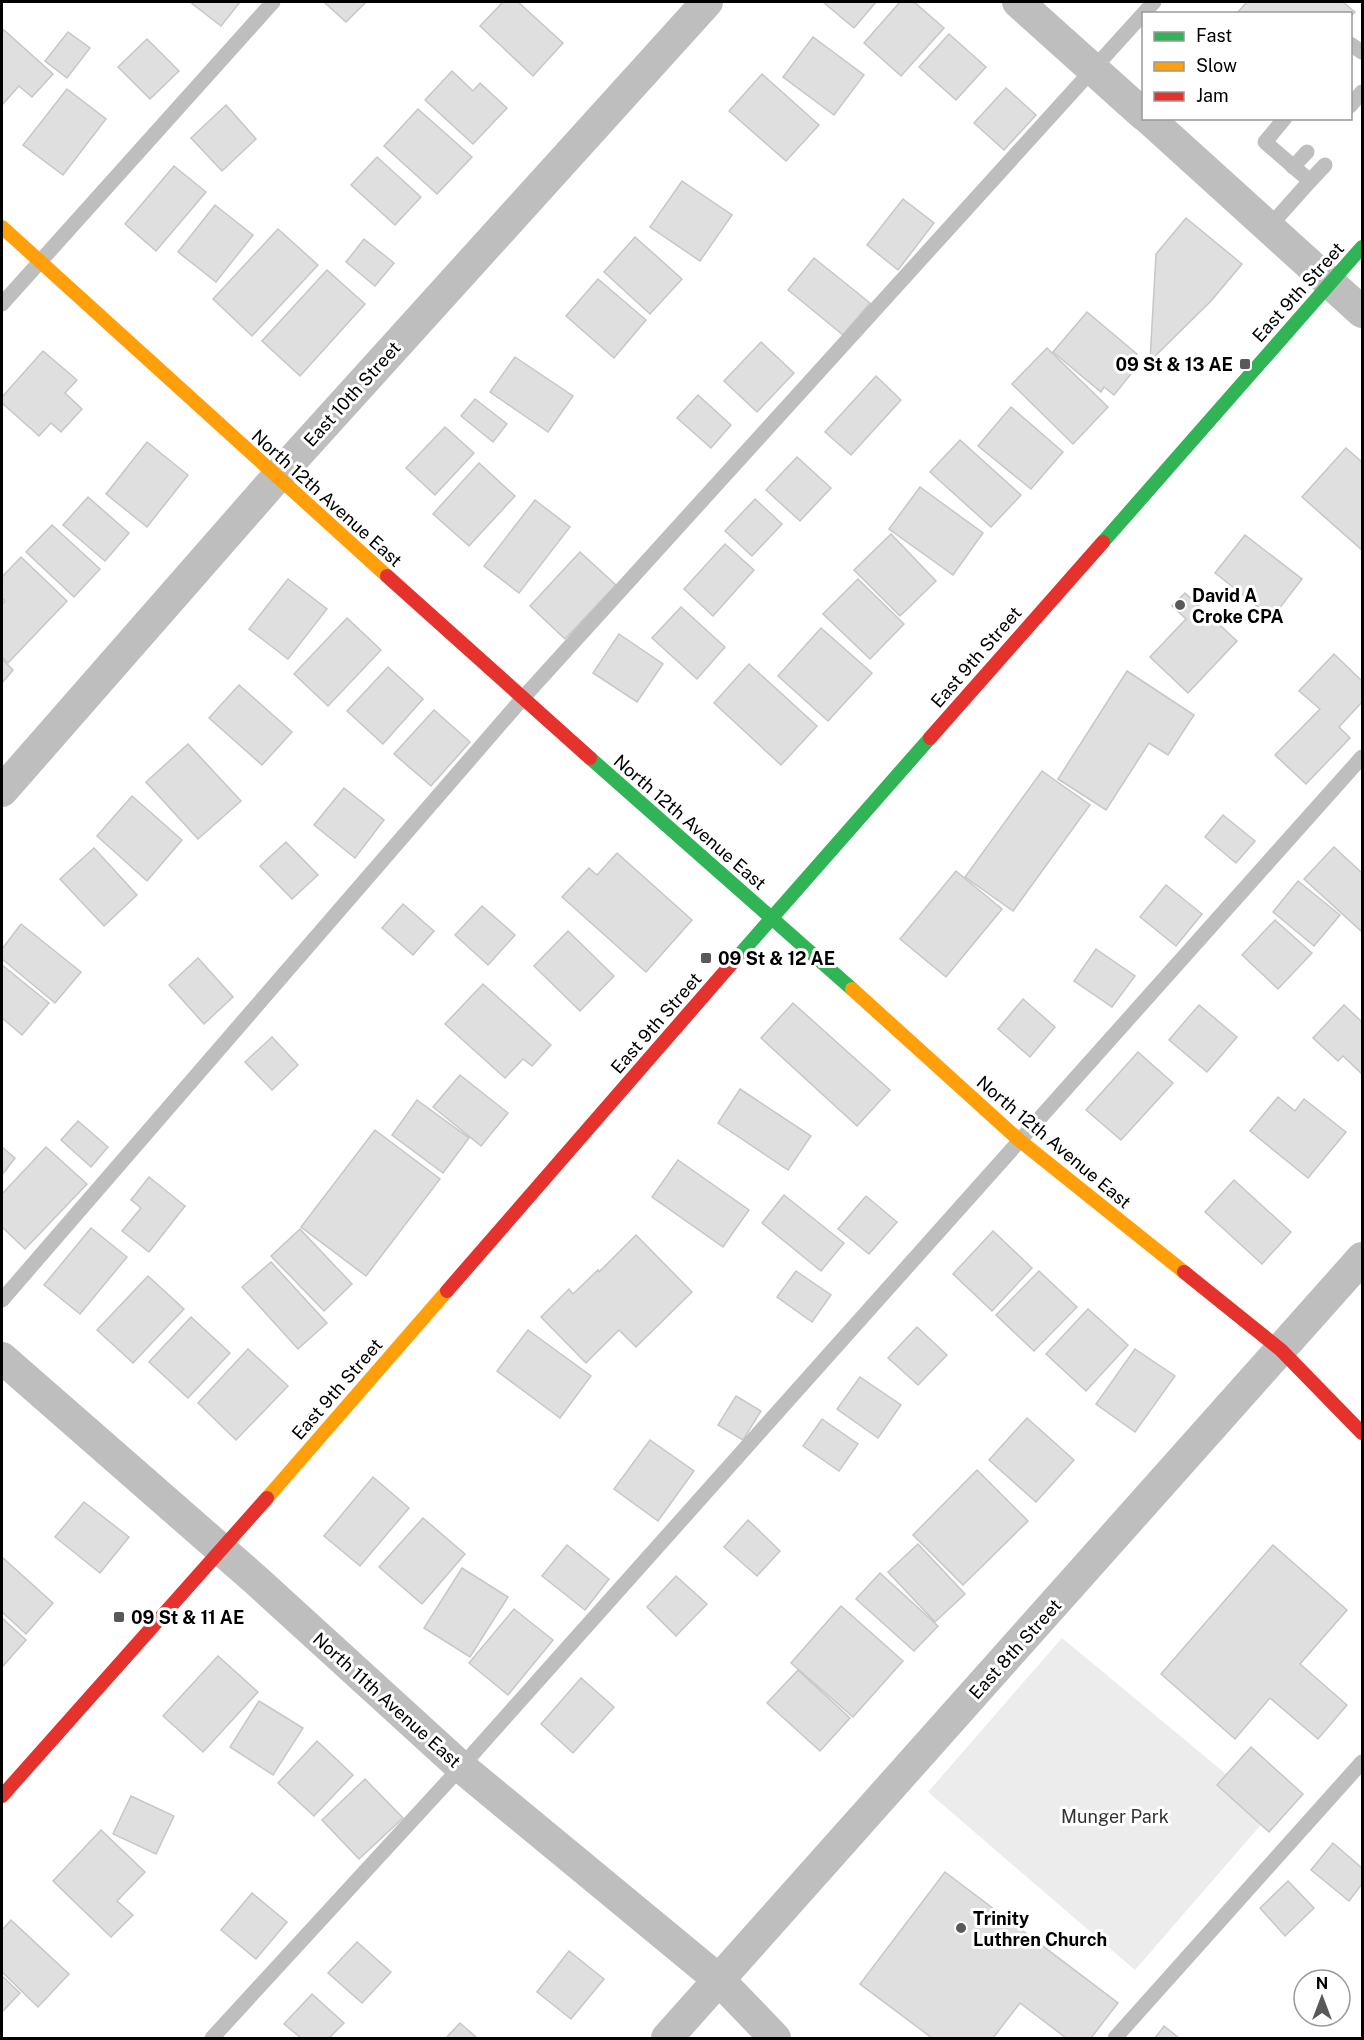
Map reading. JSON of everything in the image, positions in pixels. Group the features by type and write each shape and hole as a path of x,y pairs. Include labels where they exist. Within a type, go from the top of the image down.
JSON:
{"street":[{"name":"East 10th Street","path":"2,791 277,477 706,2"},
{"path":"1018,2 1142,114"},
{"path":"1150,120 1362,312"},
{"name":"North 12th Avenue East","path":"2,227 522,699 771,917 1019,1140 1281,1350 1362,1433"},
{"name":"East 9th Street","path":"2,1796 221,1551 771,917 1362,247"},
{"name":"East 8th Street","path":"667,2038 1362,1258"},
{"name":"North 11th Avenue East","path":"2,1358 257,1581 461,1767 719,1980 775,2038"}],"lane":[{"path":"2,303 273,2"},
{"path":"2,1300 522,699 1142,15"},
{"path":"1352,104 1362,92"},
{"path":"1283,120 1265,142 1310,181"},
{"path":"1293,167 1308,152"},
{"path":"1268,228 1325,165"},
{"path":"212,2038 461,1767 1362,757"},
{"path":"1115,2038 1362,1762"}],"green space":[{"name":"Munger Park","path":"1062,1638 1272,1812 1135,1970 928,1792"}],"building":[{"path":"190,2 240,2 221,26"},
{"path":"324,2 366,2 346,22"},
{"path":"503,2 518,2 563,43 533,76 480,26"},
{"path":"823,2 876,2 854,28"},
{"path":"900,2 914,2 944,28 901,76 864,43"},
{"path":"1247,2 1343,2 1355,12 1352,15 1352,12 1238,12"},
{"path":"4,30 53,74 32,97 19,86 2,105 2,33"},
{"path":"68,32 90,48 67,78 45,61"},
{"path":"949,34 986,67 956,100 919,67"},
{"path":"813,37 864,75 834,115 783,77"},
{"path":"147,39 179,71 150,99 118,67"},
{"path":"452,71 473,91 480,83 507,108 473,144 425,100"},
{"path":"762,74 819,125 786,161 729,111"},
{"path":"1006,88 1036,115 1004,150 974,123"},
{"path":"67,89 106,119 63,175 23,145"},
{"path":"226,105 256,139 222,171 191,138"},
{"path":"418,109 472,157 437,194 384,146"},
{"path":"377,157 421,197 395,225 351,185"},
{"path":"174,166 206,192 156,251 125,224"},
{"path":"682,181 732,215 700,261 650,227"},
{"path":"903,199 934,223 898,270 867,245"},
{"path":"215,205 253,235 216,282 178,252"},
{"path":"1186,218 1242,264 1211,301 1150,361 1156,254"},
{"path":"278,229 318,265 252,336 213,299"},
{"path":"635,237 682,279 650,314 604,272"},
{"path":"364,239 394,263 375,286 346,262"},
{"path":"814,258 870,303 843,335 788,290"},
{"path":"327,270 365,304 300,376 262,341"},
{"path":"598,279 646,320 614,358 566,316"},
{"path":"1087,312 1137,354 1128,364 1135,369 1114,395 1104,387 1101,392 1053,352"},
{"path":"761,342 794,373 757,412 724,381"},
{"path":"1047,348 1108,407 1073,444 1012,384"},
{"path":"43,351 77,380 65,393 82,409 61,432 51,423 39,436 2,403 2,397"},
{"path":"515,357 573,396 548,432 490,392"},
{"path":"876,376 901,400 851,455 825,432"},
{"path":"698,395 731,425 711,448 677,418"},
{"path":"475,399 507,424 493,442 461,416"},
{"path":"1011,407 1063,452 1031,489 978,446"},
{"path":"445,427 474,453 435,495 406,468"},
{"path":"960,440 1021,495 991,527 930,472"},
{"path":"147,442 188,475 147,527 106,494"},
{"path":"1346,448 1362,462 1362,550 1302,497"},
{"path":"797,457 831,488 800,521 766,490"},
{"path":"479,463 515,496 469,546 433,514"},
{"path":"920,487 983,533 953,575 889,529"},
{"path":"88,497 129,533 105,561 63,525"},
{"path":"755,499 782,524 752,556 725,531"},
{"path":"535,500 570,527 519,593 484,566"},
{"path":"52,525 100,569 74,597 26,552"},
{"path":"891,534 936,581 900,616 854,570"},
{"path":"1245,535 1302,579 1272,618 1215,573"},
{"path":"725,544 754,570 713,616 684,589"},
{"path":"580,552 616,585 565,639 530,606"},
{"path":"21,557 67,601 8,663 2,657 2,604 5,601 2,598 2,577"},
{"path":"288,579 327,609 288,659 249,629"},
{"path":"858,579 904,624 870,659 823,614"},
{"path":"1185,593 1237,641 1188,693 1150,657 1186,619 1172,606"},
{"path":"681,607 725,647 697,679 652,638"},
{"path":"347,618 381,650 328,706 294,674"},
{"path":"821,628 872,673 828,721 778,676"},
{"path":"619,634 663,664 637,702 593,673"},
{"path":"1334,654 1362,681 1362,702 1339,727 1350,738 1306,784 1275,755 1320,709 1299,691"},
{"path":"2,659 13,670 2,683"},
{"path":"749,664 817,726 781,765 714,703"},
{"path":"388,667 423,699 383,744 347,711"},
{"path":"1127,671 1194,715 1168,755 1149,743 1106,810 1058,779"},
{"path":"239,685 292,732 262,765 209,718"},
{"path":"434,710 470,742 431,786 394,754"},
{"path":"188,744 241,801 198,839 146,782"},
{"path":"1042,771 1090,805 1013,911 965,877"},
{"path":"344,788 384,820 355,858 314,825"},
{"path":"132,796 182,840 147,881 97,836"},
{"path":"1223,815 1255,841 1236,863 1205,837"},
{"path":"286,842 318,875 292,899 260,866"},
{"path":"1334,847 1362,873 1361,931 1304,879"},
{"path":"94,848 137,895 104,926 60,879"},
{"path":"617,853 692,920 646,972 562,897 589,868 597,875"},
{"path":"956,871 1002,909 946,977 900,939"},
{"path":"1298,881 1340,915 1314,946 1273,912"},
{"path":"1166,885 1202,914 1176,946 1140,917"},
{"path":"403,904 434,931 413,955 382,928"},
{"path":"482,906 515,935 488,965 455,935"},
{"path":"1275,920 1312,953 1278,989 1242,955"},
{"path":"21,924 81,972 55,1003 2,959 2,949"},
{"path":"568,931 614,976 580,1011 534,966"},
{"path":"1096,949 1135,976 1112,1007 1074,981"},
{"path":"198,958 233,997 204,1024 169,985"},
{"path":"2,965 49,1003 22,1035 2,1018"},
{"path":"483,984 551,1045 532,1066 523,1059 505,1078 445,1024"},
{"path":"1023,999 1055,1027 1030,1057 998,1029"},
{"path":"793,1003 890,1090 857,1126 761,1038"},
{"path":"1199,1005 1237,1037 1207,1072 1169,1040"},
{"path":"1344,1005 1362,1022 1362,1074 1343,1056 1338,1061 1313,1038"},
{"path":"272,1037 298,1065 272,1090 245,1062"},
{"path":"1138,1052 1173,1083 1121,1140 1086,1110"},
{"path":"460,1075 508,1113 481,1146 433,1107"},
{"path":"740,1089 811,1136 788,1170 718,1123"},
{"path":"1278,1097 1295,1111 1304,1099 1346,1132 1308,1178 1250,1131"},
{"path":"417,1100 469,1138 443,1173 392,1135"},
{"path":"78,1121 108,1147 91,1167 61,1140"},
{"path":"375,1130 440,1179 366,1276 301,1227"},
{"path":"2,1147 15,1158 2,1175"},
{"path":"46,1147 87,1184 25,1249 2,1227 2,1194"},
{"path":"678,1160 749,1210 723,1247 652,1197"},
{"path":"149,1177 185,1206 149,1252 122,1231 141,1208 131,1200"},
{"path":"1234,1180 1291,1232 1262,1264 1205,1212"},
{"path":"784,1195 844,1243 821,1271 762,1223"},
{"path":"866,1196 897,1222 869,1254 838,1229"},
{"path":"91,1228 127,1257 80,1314 44,1285"},
{"path":"300,1229 352,1284 324,1311 271,1256"},
{"path":"993,1231 1032,1268 992,1311 953,1274"},
{"path":"636,1235 692,1292 636,1347 619,1330 586,1363 541,1317 569,1289 573,1294 598,1270 599,1272"},
{"path":"271,1262 327,1323 298,1349 242,1287"},
{"path":"796,1271 831,1295 812,1322 777,1297"},
{"path":"1039,1271 1077,1307 1034,1351 996,1315"},
{"path":"148,1276 184,1309 133,1363 97,1330"},
{"path":"1088,1309 1128,1345 1086,1391 1046,1354"},
{"path":"191,1317 230,1353 188,1398 149,1362"},
{"path":"917,1327 947,1355 918,1385 888,1358"},
{"path":"528,1330 591,1376 560,1418 497,1371"},
{"path":"248,1349 288,1386 236,1440 198,1403"},
{"path":"1135,1349 1175,1376 1135,1432 1096,1404"},
{"path":"860,1377 901,1405 878,1438 837,1409"},
{"path":"736,1396 761,1411 743,1440 718,1425"},
{"path":"1027,1418 1074,1460 1036,1502 989,1460"},
{"path":"822,1419 858,1444 839,1471 803,1446"},
{"path":"650,1440 694,1471 658,1521 614,1489"},
{"path":"977,1470 1028,1521 963,1585 913,1535"},
{"path":"373,1477 409,1508 360,1566 324,1536"},
{"path":"84,1502 129,1537 100,1573 55,1537"},
{"path":"423,1518 465,1554 422,1604 379,1567"},
{"path":"748,1520 780,1551 757,1576 724,1547"},
{"path":"918,1544 965,1594 935,1622 888,1572"},
{"path":"567,1545 609,1579 585,1610 542,1576"},
{"path":"1273,1545 1347,1610 1300,1664 1347,1705 1318,1739 1270,1698 1235,1739 1161,1674"},
{"path":"2,1557 53,1603 26,1634 2,1612"},
{"path":"462,1568 508,1597 470,1657 424,1628"},
{"path":"880,1573 938,1626 914,1651 856,1599"},
{"path":"676,1576 707,1604 676,1636 647,1607"},
{"path":"841,1606 903,1661 853,1717 791,1663"},
{"path":"514,1609 553,1640 508,1695 469,1663"},
{"path":"2,1618 26,1640 2,1667"},
{"path":"218,1656 258,1692 203,1752 163,1716"},
{"path":"798,1670 850,1718 820,1751 767,1703"},
{"path":"581,1678 614,1707 573,1753 541,1724"},
{"path":"259,1701 303,1728 273,1775 230,1747"},
{"path":"317,1741 353,1775 314,1816 278,1783"},
{"path":"1251,1747 1303,1794 1269,1832 1217,1785"},
{"path":"365,1779 403,1818 359,1859 322,1820"},
{"path":"131,1796 174,1816 156,1854 113,1834"},
{"path":"101,1830 145,1872 117,1901 133,1915 111,1937 53,1881"},
{"path":"1333,1843 1362,1868 1362,1884 1349,1901 1311,1870"},
{"name":"Trinity Luthren Church","path":"945,1872 1118,2003 1091,2038 1066,2038 1020,2003 993,2038 932,2038 860,1984"},
{"path":"1288,1881 1314,1908 1285,1936 1260,1908"},
{"path":"252,1893 287,1922 256,1959 221,1930"},
{"path":"11,1920 69,1974 38,2007 2,1972 2,1930"},
{"path":"357,1942 391,1972 362,2003 328,1973"},
{"path":"569,1951 604,1979 571,2019 537,1992"},
{"path":"2,1976 20,1993 2,2012"},
{"path":"312,1994 344,2023 329,2038 301,2038 284,2024"},
{"path":"460,2023 477,2038 446,2038"},
{"path":"1164,2026 1179,2038 1155,2038"}],"traffic: fast":[{"path":"1103,542 1362,247"},
{"path":"734,961 930,738"},
{"path":"590,758 852,989"}],"traffic: slow":[{"path":"2,227 387,576"},
{"path":"852,989 1019,1140 1184,1272"},
{"path":"267,1498 447,1291"}],"traffic: jam":[{"path":"930,738 1103,542"},
{"path":"387,576 590,758"},
{"path":"447,1291 734,961"},
{"path":"1184,1272 1281,1350 1362,1433"},
{"path":"2,1796 267,1498"}],"place":[{"name":"09 St & 13 AE","path":"1245,364"},
{"name":"David A Croke CPA","path":"1180,605"},
{"name":"09 St & 12 AE","path":"706,958"},
{"name":"09 St & 11 AE","path":"119,1617"},
{"name":"Trinity Luthren Church","path":"961,1928"}]}
